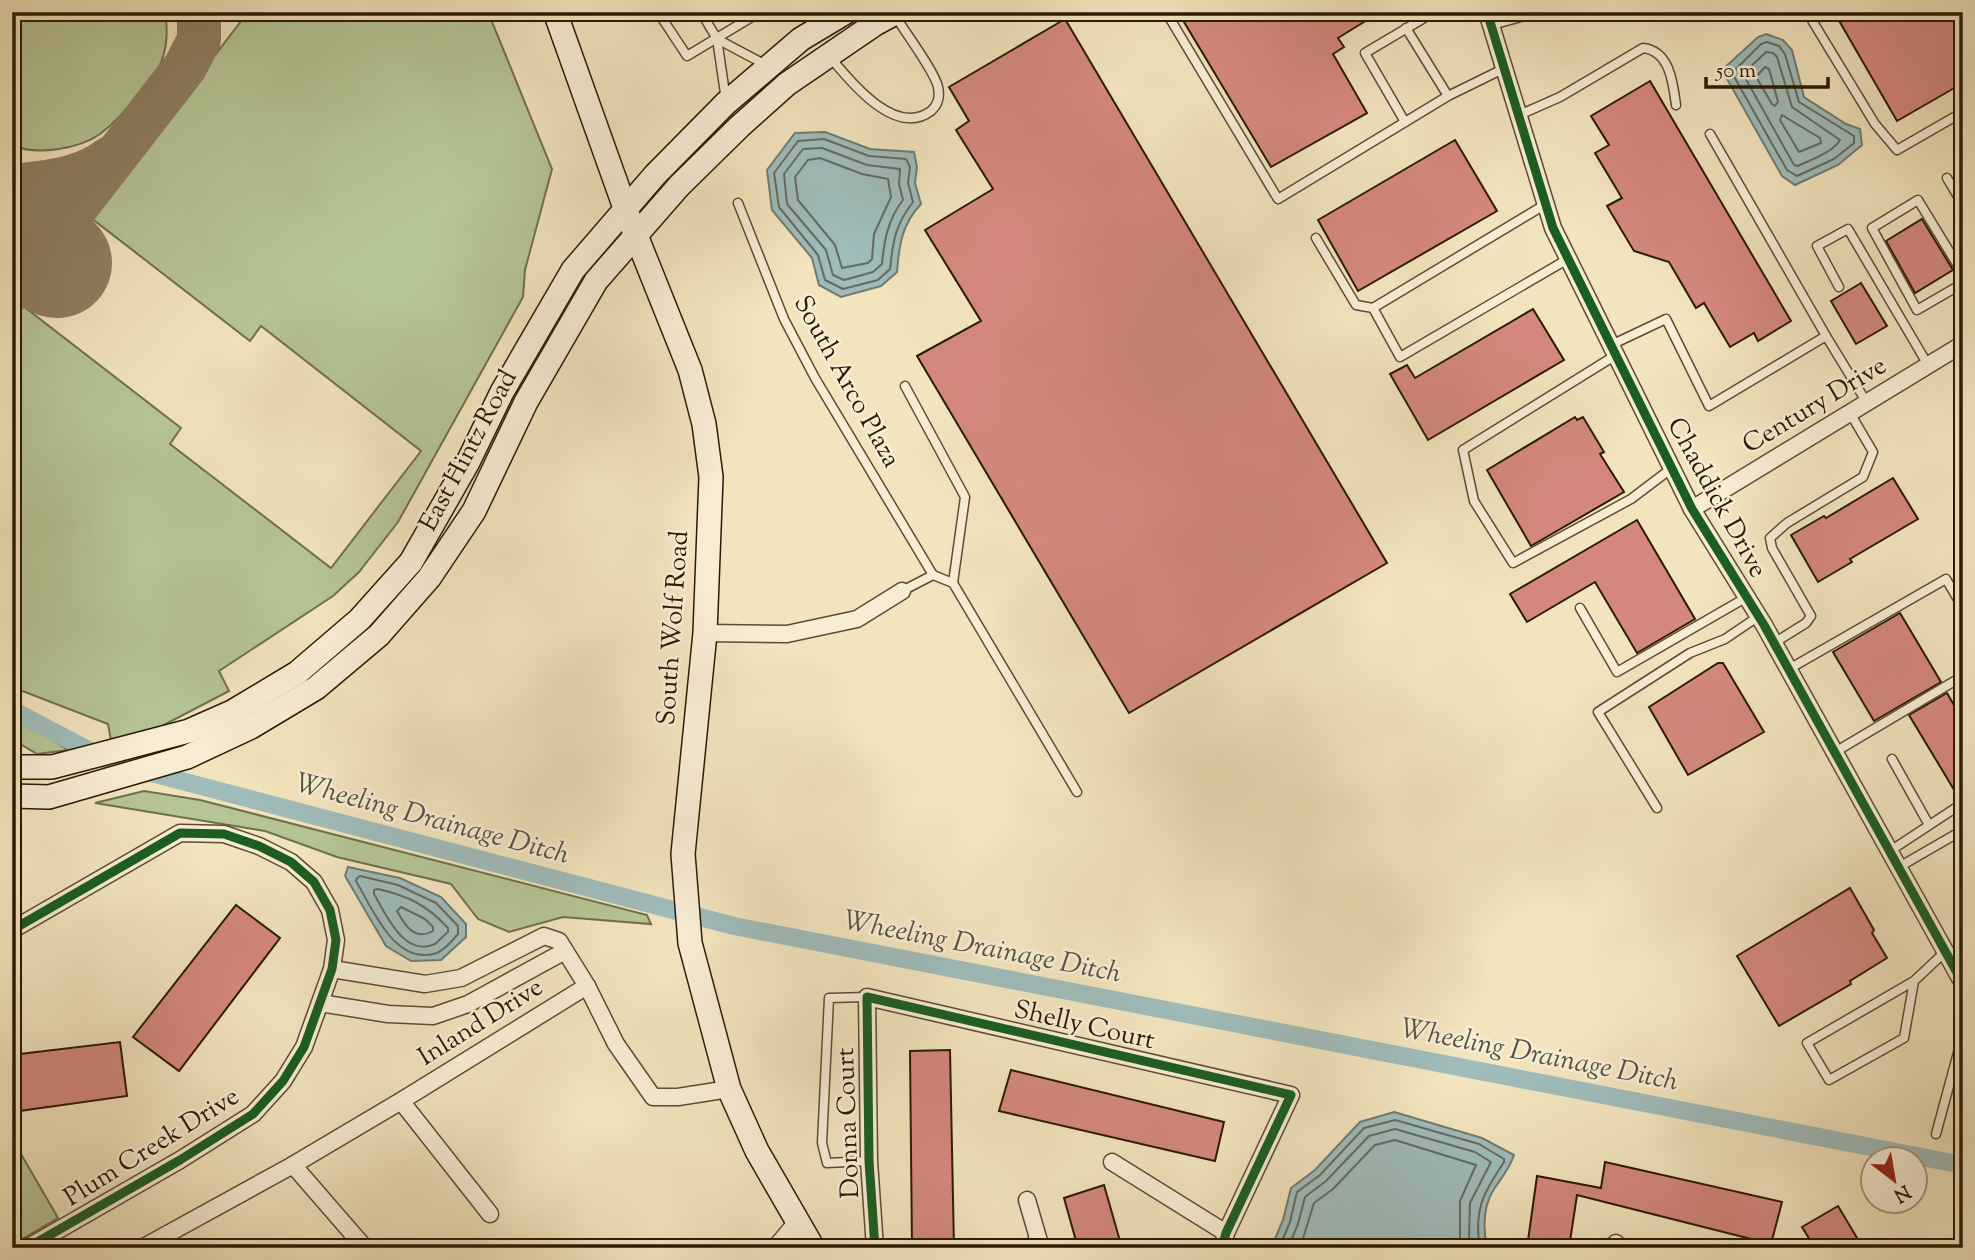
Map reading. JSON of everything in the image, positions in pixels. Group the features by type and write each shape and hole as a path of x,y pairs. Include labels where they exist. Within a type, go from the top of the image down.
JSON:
{"main road":[{"name":"South Wolf Road","path":"555,12 625,208 690,370 704,424 711,477 705,633 683,854 690,943 729,1089 757,1151 796,1223 813,1248"},
{"name":"East Hintz Road","path":"12,767 52,767 189,731 232,712 297,673 360,619 411,562 468,462 502,392 573,270 655,174 726,103 802,39 846,12"},
{"name":"East Hintz Road","path":"12,796 48,797 187,757 251,727 316,688 379,635 429,578 474,510 526,402 596,281 679,186 787,84 896,13"}],"street":[{"path":"1489,17 1524,12"},
{"name":"Chaddick Drive","path":"1489,17 1553,228 1568,259 1692,509 1759,617 1963,978"},
{"name":"Century Drive","path":"1692,509 1963,344"},
{"path":"705,633 787,634 857,618 902,591"},
{"name":"Plum Creek Drive","path":"12,930 180,833 225,834 259,845 291,862 314,882 330,910 336,940 332,969 304,1047 283,1081 253,1114 180,1160 27,1248"},
{"path":"332,969 425,984 461,978 544,936 562,946 587,986 616,1044 653,1097 678,1097 729,1089"},
{"path":"320,1003 388,1014 433,1016 468,1004 562,946"},
{"name":"Inland Drive","path":"142,1248 401,1101 587,986"},
{"name":"Shelly Court","path":"867,997 1291,1096 1224,1241"},
{"name":"Donna Court","path":"867,997 869,1161 876,1248"},
{"path":"401,1101 490,1214"},
{"path":"1112,1162 1224,1241"},
{"path":"293,1164 365,1248"},
{"path":"1027,1200 1039,1241"},
{"path":"775,1248 796,1223"}],"lane":[{"path":"658,12 687,55 760,12"},
{"path":"701,12 717,39 726,103"},
{"path":"1166,12 1278,199 1448,96 1505,68"},
{"path":"1405,122 1365,52 1424,18 1424,12"},
{"path":"1807,12 1875,124 1897,150 1963,112"},
{"path":"829,56 857,88 880,107 905,118 926,114 936,107 939,98 937,82 896,13"},
{"path":"1406,28 1448,96"},
{"path":"717,39 769,67"},
{"path":"1519,115 1560,97 1643,48 1652,49 1662,57 1672,79 1676,105"},
{"path":"1710,134 1825,337 1867,403"},
{"path":"1947,178 1963,205"},
{"path":"1918,200 1962,274 1961,287 1917,310 1872,228 1918,200"},
{"name":"South Arco Plaza","path":"738,203 783,319 815,378 933,575"},
{"path":"1316,238 1356,305 1373,308 1546,204"},
{"path":"1839,287 1817,246 1848,229 1928,365"},
{"path":"1373,308 1400,357 1568,259"},
{"path":"1672,468 1630,499 1513,563 1474,501 1463,450 1614,350 1666,319 1709,406 1825,337"},
{"path":"905,386 965,497 953,583"},
{"path":"1774,643 1811,617 1772,548 1770,538 1787,523 1863,477 1873,452 1850,413"},
{"path":"902,591 933,575 953,583 1077,792"},
{"path":"1789,669 1946,579 1963,608"},
{"path":"1580,608 1617,672 1747,597"},
{"path":"1657,808 1598,712 1690,653 1725,639 1759,617"},
{"path":"1835,752 1963,676"},
{"path":"1892,759 1929,825"},
{"path":"1890,851 1963,803"},
{"path":"1899,867 1963,830"},
{"path":"1914,981 1904,1038 1829,1080 1807,1043 1914,981 1946,951"},
{"path":"867,997 829,998 822,1143 827,1163 869,1161"},
{"path":"1936,1134 1963,1034"},
{"path":"1026,1248 1039,1241"}],"green space":[{"path":"17,12 165,12 166,39 162,59 157,72 132,103 100,134 81,144 57,149 33,150 12,145 12,19"},
{"path":"248,12 488,12 552,169 525,270 523,297 398,522 359,572 333,596 219,671 229,691 160,727 111,741 108,724 12,687 12,321 23,306 181,428 170,444 331,568 421,451 261,326 250,341 91,218"},
{"path":"12,715 68,750 37,754 12,739"},
{"path":"144,791 200,800 647,915 651,924 563,917 509,932 478,919 451,884 337,857 265,831 95,803"},
{"path":"14,1142 58,1218 12,1245 12,1143"}],"water":[{"path":"1766,34 1783,40 1792,50 1804,97 1846,124 1860,129 1862,145 1838,165 1795,185 1782,176 1722,70 1758,37"},
{"path":"825,132 870,149 914,152 917,167 915,183 921,204 903,235 897,272 881,286 841,297 819,285 812,258 772,210 767,170 795,133"},
{"path":"348,867 400,878 441,897 466,924 466,937 441,960 411,961 386,946 345,876"},
{"path":"1394,1112 1482,1138 1514,1155 1488,1203 1485,1225 1487,1248 1271,1248 1283,1220 1291,1188 1315,1170 1360,1122"}],"building":[{"path":"1178,12 1380,12 1338,38 1344,47 1333,54 1367,113 1271,167"},
{"path":"1834,12 1963,12 1963,83 1897,121"},
{"path":"1065,19 1387,563 1129,713 917,356 981,321 925,230 993,189 956,130 969,121 949,87"},
{"path":"1650,81 1791,321 1758,341 1754,333 1730,347 1704,303 1696,308 1669,262 1634,251 1607,206 1622,198 1595,153 1609,145 1591,116"},
{"path":"1455,140 1497,211 1358,291 1318,220"},
{"path":"1922,219 1953,270 1915,293 1886,241"},
{"path":"1861,283 1887,326 1856,344 1831,301"},
{"path":"1533,309 1564,360 1428,440 1390,374 1407,365 1415,378"},
{"path":"1575,417 1577,420 1583,417 1604,452 1600,454 1624,492 1531,546 1487,470"},
{"path":"1893,478 1918,519 1850,559 1852,562 1818,582 1791,535 1824,516 1826,518"},
{"path":"1637,520 1695,619 1637,653 1595,582 1527,622 1510,594"},
{"path":"1900,613 1941,682 1874,721 1833,652"},
{"path":"1718,663 1723,663 1764,732 1688,775 1649,707"},
{"path":"1947,693 1955,707 1963,703 1963,797 1959,798 1909,715"},
{"path":"1850,888 1887,958 1850,981 1851,984 1779,1026 1737,956"},
{"path":"236,905 280,938 179,1071 133,1037"},
{"path":"120,1042 127,1096 12,1112 12,1055"},
{"path":"950,1050 954,1248 912,1248 910,1051"},
{"path":"1011,1070 1224,1122 1215,1161 999,1111"},
{"path":"1605,1162 1782,1202 1771,1244 1577,1195 1569,1248 1527,1248 1537,1176 1601,1188"},
{"path":"1104,1185 1122,1248 1078,1248 1064,1198"},
{"path":"1838,1206 1863,1248 1815,1248 1802,1227"}],"waterway":[{"name":"Wheeling Drainage Ditch","path":"12,710 113,763 734,926 1963,1165"}],"taxiway":[{"path":"12,290 185,67 199,40 199,12"},
{"path":"12,186 75,175 110,158"}],"runway":[{"path":"12,229 57,263"}],"cycle path":[{"path":"1487,12 1553,228 1692,509 1764,625 1960,978 1963,978"},
{"path":"12,930 180,833 224,834 259,846 291,862 314,882 330,910 336,940 332,969 304,1047 283,1081 253,1114 180,1160 27,1248"},
{"path":"875,1248 869,1161 867,997 1291,1095 1226,1233 1222,1248"}]}
